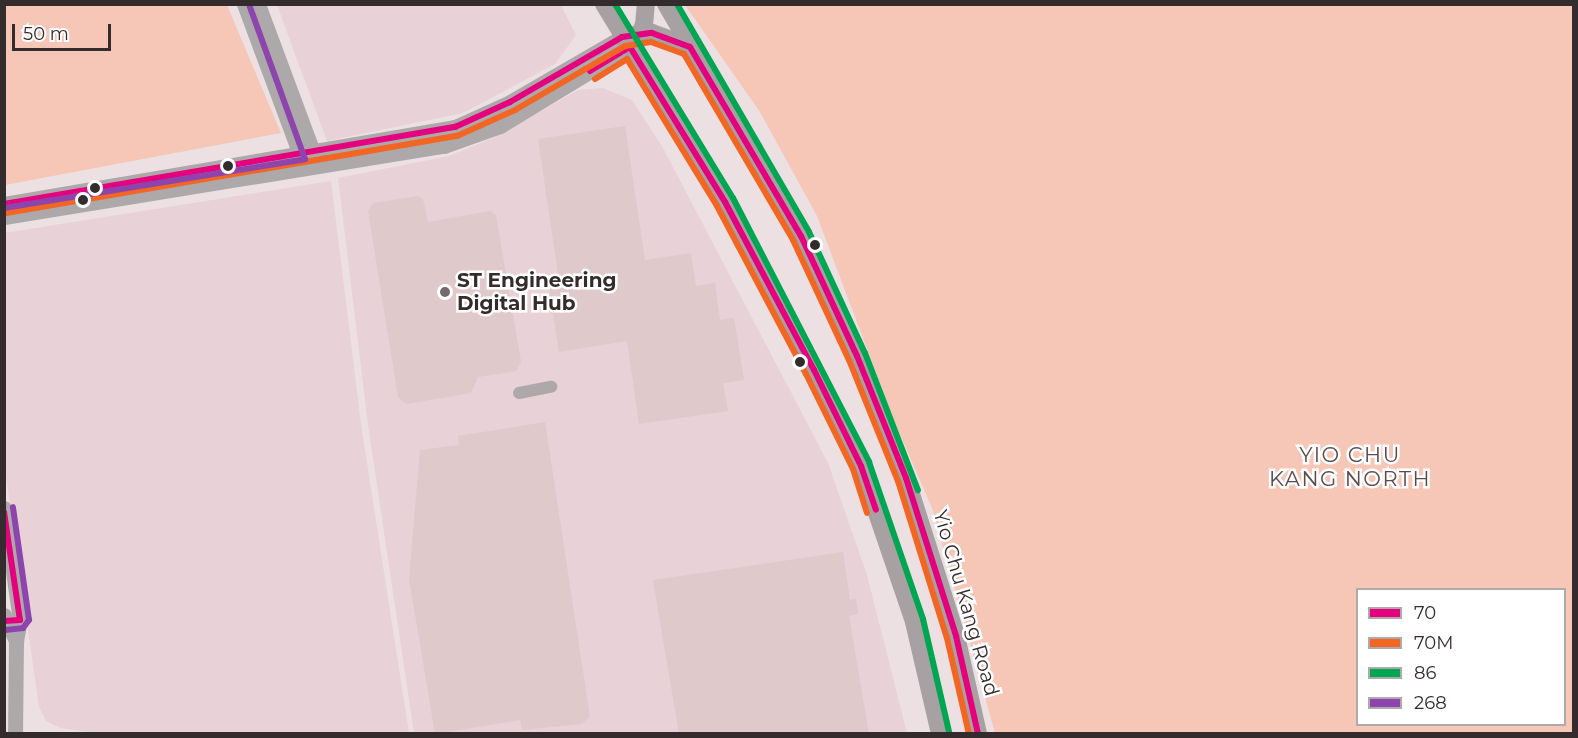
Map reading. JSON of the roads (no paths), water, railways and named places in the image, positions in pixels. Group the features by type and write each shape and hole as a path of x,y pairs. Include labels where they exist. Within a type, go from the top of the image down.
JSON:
{"main road":[{"path":"604,4 631,39 726,202 861,466 914,622 940,734"},
{"path":"631,39 645,4"},
{"name":"Yio Chu Kang Road","path":"666,4 801,236 857,356 906,478 956,636 978,734"},
{"path":"631,39 690,47"}],"street":[{"path":"244,4 310,161"},
{"path":"258,4 310,161"},
{"path":"4,217 310,161 455,128 631,39"},
{"path":"4,204 310,161"},
{"path":"519,393 551,387"},
{"path":"4,508 10,621 16,641 15,734"},
{"path":"4,615 10,621"}],"place":[{"name":"ST Engineering Digital Hub","path":"445,292"}],"district":[{"name":"YIO CHU KANG NORTH","path":"1350,467"}]}
